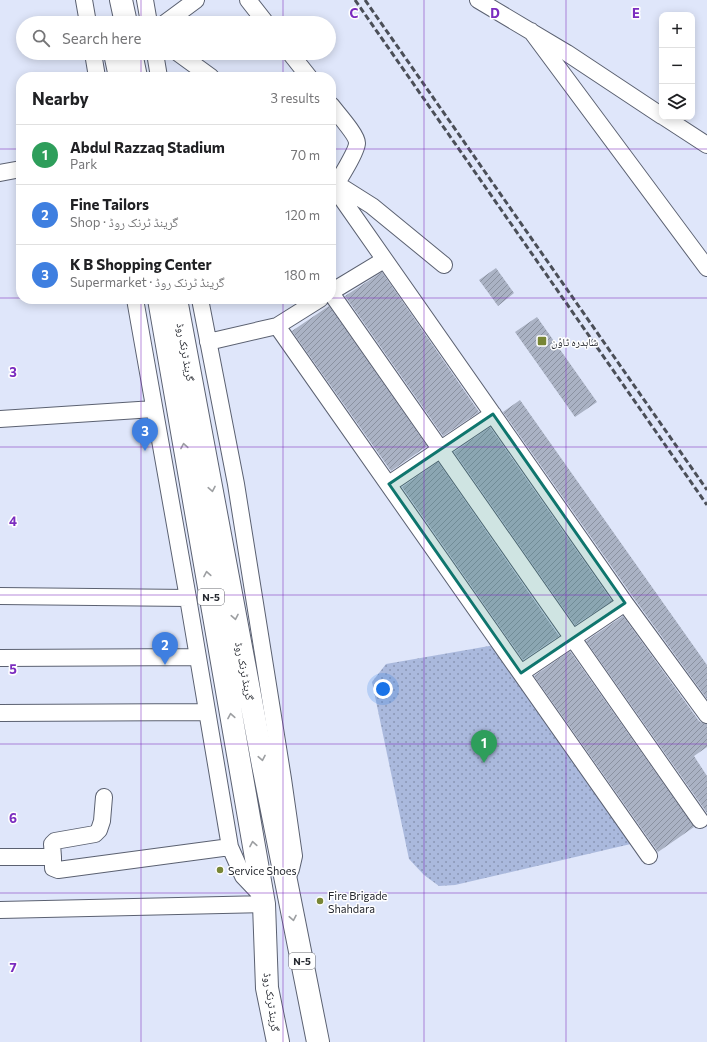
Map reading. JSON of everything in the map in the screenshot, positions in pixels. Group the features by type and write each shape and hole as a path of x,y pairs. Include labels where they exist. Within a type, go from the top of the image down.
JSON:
{"highway":[{"path":"106,0 109,16"},
{"path":"122,0 125,16"},
{"path":"116,60 119,72"},
{"path":"132,60 135,72"},
{"name":"گرینڈ ٹرنک روڈ","path":"160,304 263,900 267,988 278,1042"},
{"name":"گرینڈ ٹرنک روڈ","path":"177,304 263,765 318,1042"}],"street":[{"path":"84,0 87,16"},
{"path":"145,0 148,16"},
{"path":"174,16 196,0"},
{"path":"248,0 261,16"},
{"path":"478,0 567,53 659,113"},
{"path":"531,31 707,268"},
{"path":"94,60 96,72"},
{"path":"155,60 158,72"},
{"path":"188,60 204,72"},
{"path":"296,60 305,72"},
{"path":"336,111 354,134 357,143 351,158 336,179"},
{"path":"669,120 707,145"},
{"path":"0,173 16,170"},
{"path":"336,185 372,206 444,265"},
{"path":"336,188 384,260 626,603 707,715"},
{"path":"336,290 384,260"},
{"path":"336,300 700,820"},
{"path":"136,304 230,847 243,876 263,900"},
{"path":"201,304 236,484 283,779 294,856 291,869 286,880"},
{"path":"208,342 277,326 312,304"},
{"path":"277,326 649,856"},
{"path":"0,419 154,409"},
{"path":"388,484 493,414"},
{"path":"0,596 188,598"},
{"path":"521,673 626,603"},
{"path":"0,658 198,657"},
{"path":"0,713 207,712"},
{"path":"104,797 102,821 99,830 95,834 55,841 52,844 53,868 58,870 230,847"},
{"path":"0,857 53,857"},
{"path":"0,910 263,900"}],"highlighted area":[{"path":"493,414 625,603 521,673 389,484"}],"shaded area":[{"path":"495,645 635,843 455,885 439,886 424,875 409,859 372,682 386,664"}],"building":[{"path":"496,268 514,293 498,306 479,280"},
{"path":"382,272 479,412 443,436 345,296"},
{"path":"329,306 427,446 391,471 292,331"},
{"path":"537,317 597,402 575,417 515,332"},
{"path":"520,400 707,665 707,699 633,597 503,412"},
{"path":"490,427 612,601 575,625 454,452"},
{"path":"438,462 559,636 523,660 402,487"},
{"path":"623,616 699,721 707,724 707,747 694,756 707,776 707,813 586,641"},
{"path":"570,651 694,827 658,852 534,676"}],"railway":[{"path":"355,0 707,505"},
{"path":"365,0 707,490"}],"place":[{"name":"شاہدرہ ٹاؤن","path":"542,341"},
{"name":"K B Shopping Center","path":"145,451"},
{"name":"Fine Tailors","path":"165,665"},
{"name":"Abdul Razzaq Stadium","path":"484,763"},
{"name":"Service Shoes","path":"220,870"},
{"name":"Fire Brigade Shahdara","path":"320,901"}]}
